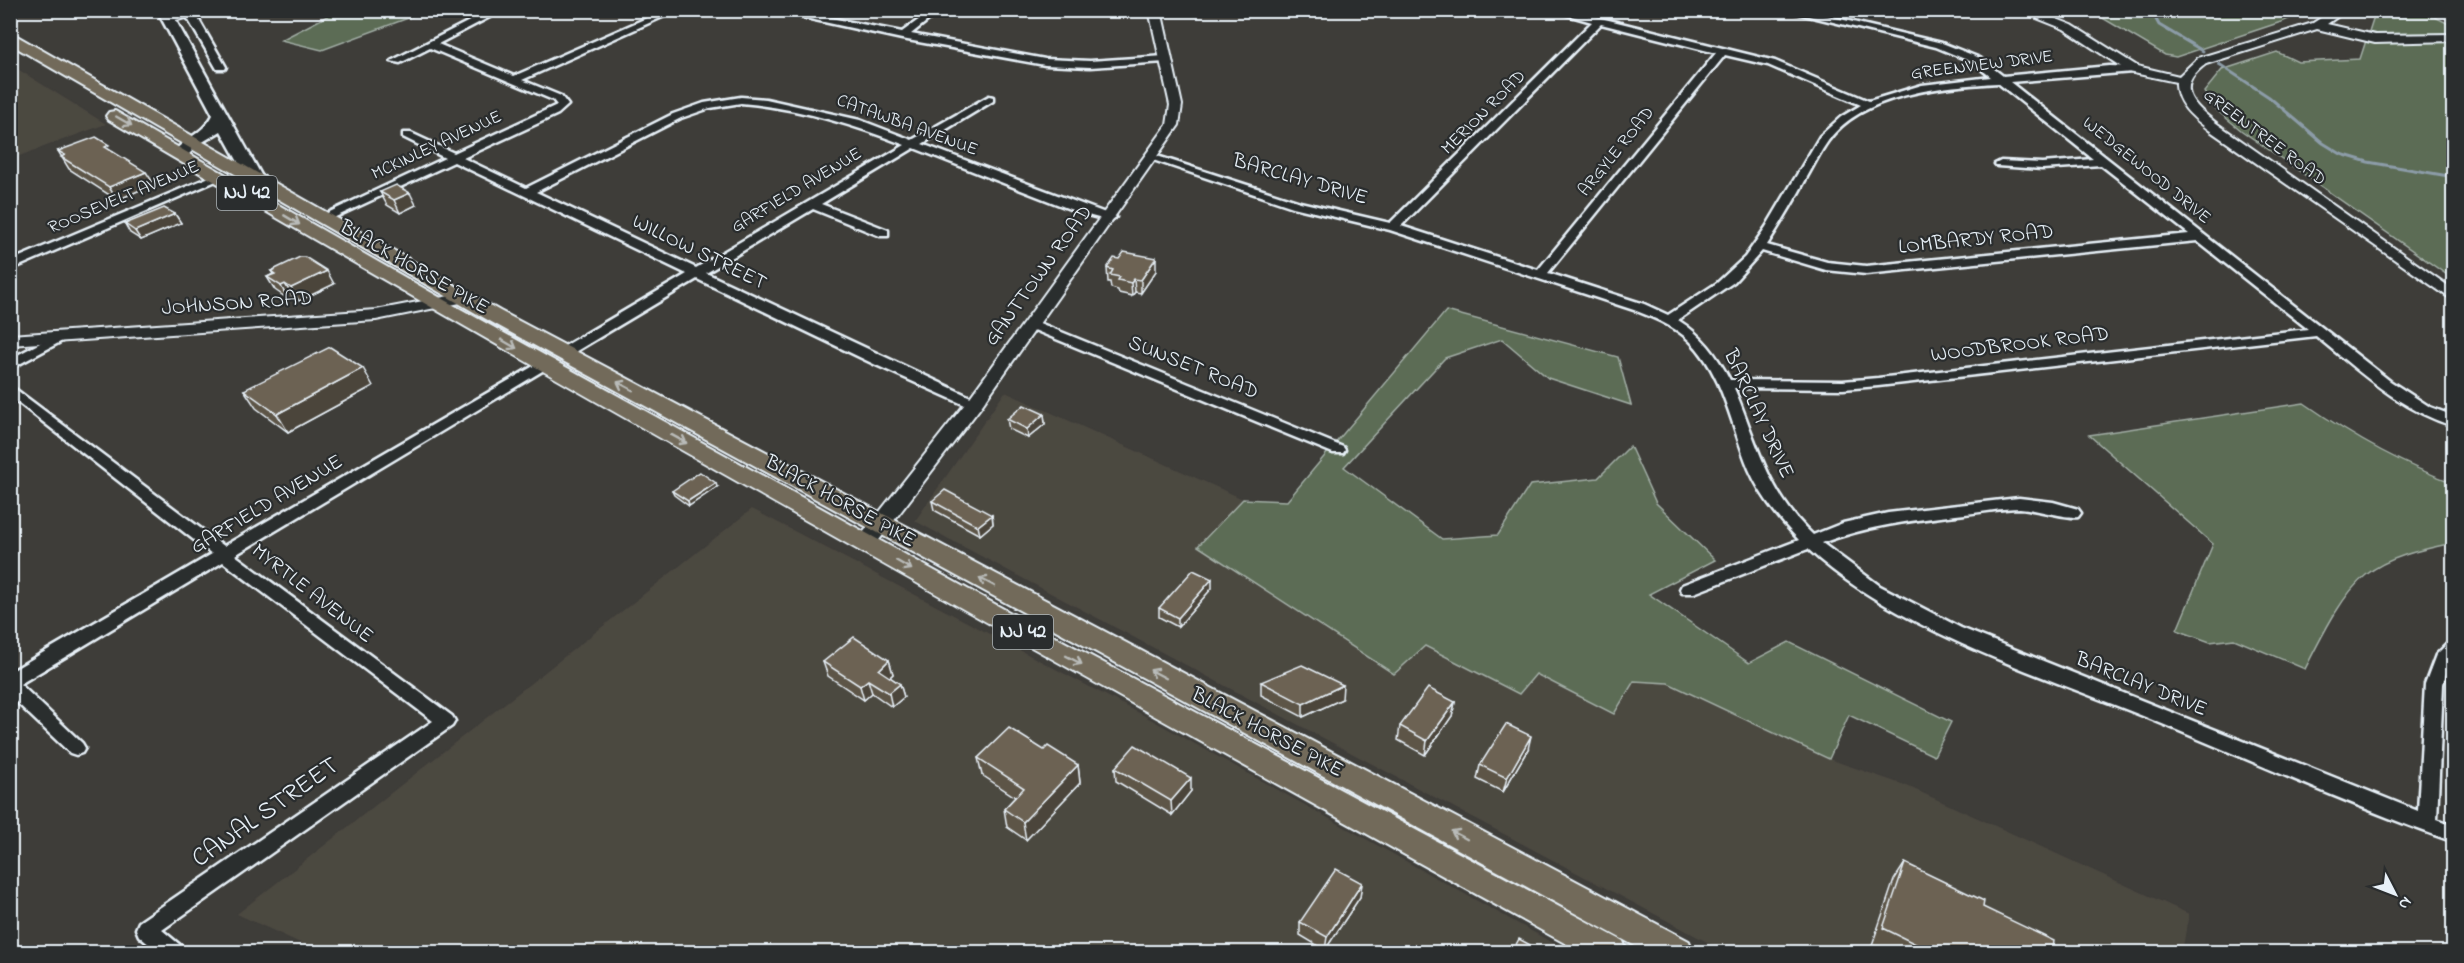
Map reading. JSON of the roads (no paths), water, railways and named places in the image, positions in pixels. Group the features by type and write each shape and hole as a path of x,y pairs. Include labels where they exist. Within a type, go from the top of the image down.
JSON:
{"highway":[{"name":"BLACK HORSE PIKE","path":"10,37 65,68 187,147 219,176 439,305 554,358 872,533 1677,952"},
{"name":"BLACK HORSE PIKE","path":"12,56 187,147 253,175 465,298 554,358"},
{"path":"12,56 32,57 54,67 65,68"},
{"name":"BLACK HORSE PIKE","path":"872,533 1022,631 1611,952"},
{"path":"1463,871 1483,866 1650,952"}],"main road":[{"path":"165,15 219,117 253,175"},
{"path":"187,147 214,129 219,117"}],"street":[{"path":"165,15 204,10"},
{"path":"396,61 499,10"},
{"path":"432,45 513,80 674,10"},
{"path":"773,10 902,36 1064,64 1165,59"},
{"name":"GANTTOWN ROAD","path":"872,533 974,404 1153,158 1173,125 1176,105 1155,10"},
{"path":"1554,10 1783,67 1869,105"},
{"name":"WEDGEWOOD DRIVE","path":"1788,10 1949,48 1977,60 2397,393 2425,410 2454,421"},
{"path":"2022,10 2068,27 2133,69"},
{"name":"GREENTREE ROAD","path":"2342,10 2317,25 2202,61 2191,68 2183,80 2182,96 2202,118 2454,297"},
{"path":"189,12 221,67"},
{"path":"902,36 928,16"},
{"name":"MERION ROAD","path":"1393,227 1599,21"},
{"path":"2317,25 2374,39 2454,37"},
{"name":"ARGYLE ROAD","path":"1540,275 1723,51"},
{"name":"GREENVIEW DRIVE","path":"1669,320 1735,274 1758,246 1824,138 1846,118 1869,105 1925,88 2003,79 2133,69 2183,80"},
{"name":"MCKINLEY AVENUE","path":"325,217 554,112 563,105 557,99 513,80"},
{"name":"GARFIELD AVENUE","path":"10,683 989,99"},
{"name":"CATAWBA AVENUE","path":"527,192 677,116 728,102 766,102 844,118 1084,210 1110,217"},
{"name":"WILLOW STREET","path":"407,135 974,404"},
{"name":"BARCLAY DRIVE","path":"1153,158 1298,205 1393,227 1669,320 1685,330 1704,348 1725,384 1764,483 1785,513 1812,541 1851,575 1930,621 2454,834"},
{"path":"2001,164 2050,166 2105,161"},
{"name":"ROOSEVELT AVENUE","path":"10,267 219,176"},
{"path":"811,204 884,233"},
{"name":"LOMBARDY ROAD","path":"1758,246 1833,267 1866,270 2200,237"},
{"name":"JOHNSON ROAD","path":"10,340 376,315 439,305 465,298"},
{"name":"SUNSET ROAD","path":"1032,324 1338,450"},
{"name":"WOODBROOK ROAD","path":"1725,384 1832,385 1878,382 2319,332"},
{"path":"10,364 59,337"},
{"name":"MYRTLE AVENUE","path":"10,388 327,634 446,721"},
{"path":"1688,589 1843,529 1888,518 2008,504 2037,504 2073,513"},
{"path":"2427,824 2434,684 2442,660 2454,648"},
{"path":"10,683 76,748"},
{"name":"CANAL STREET","path":"173,952 146,929 446,721"}],"waterway":[{"path":"2151,10 2159,25 2203,51"},
{"path":"2219,64 2269,97 2323,143 2341,154 2368,162 2454,177"}]}
